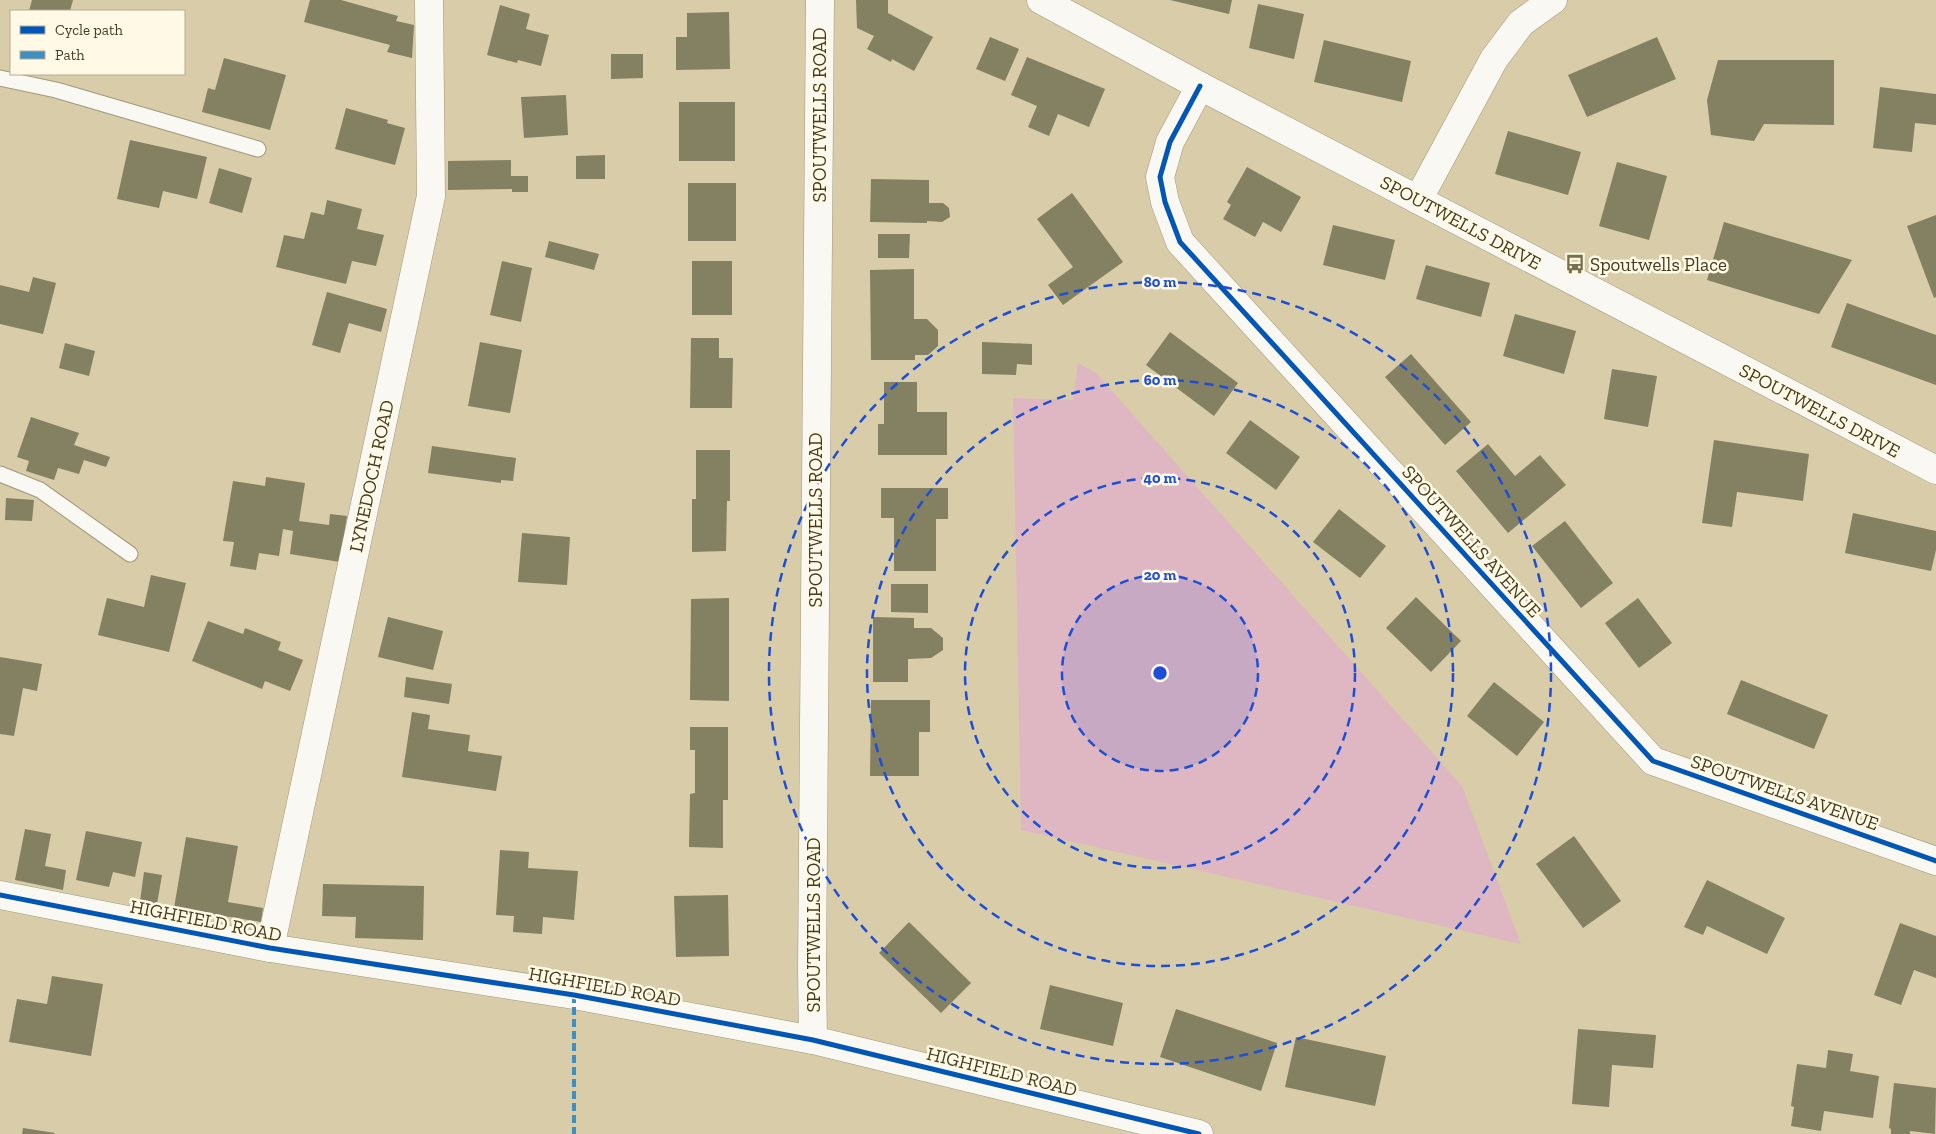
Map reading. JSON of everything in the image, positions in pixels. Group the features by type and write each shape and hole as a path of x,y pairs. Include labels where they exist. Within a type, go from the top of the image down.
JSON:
{"street":[{"name":"LYNEDOCH ROAD","path":"270,948 431,196 429,0"},
{"name":"SPOUTWELLS ROAD","path":"813,1040 820,0"},
{"name":"SPOUTWELLS DRIVE","path":"1041,0 1200,86 1936,470"},
{"path":"1418,200 1494,59 1521,23 1553,0"},
{"name":"SPOUTWELLS AVENUE","path":"1200,86 1170,142 1160,177 1165,202 1180,242 1652,762 1936,861"},
{"name":"HIGHFIELD ROAD","path":"0,895 270,948 574,995 813,1040 1199,1134"}],"lane":[{"path":"0,78 56,90 258,149"},
{"path":"0,474 40,490 130,554"}],"shaded area":[{"path":"1078,363 1096,373 1462,786 1521,944 1021,830 1013,398 1073,400"}],"building":[{"path":"32,0 73,0 70,10 29,10"},
{"path":"310,0 341,0 398,16 396,21 414,25 412,58 387,52 390,45 304,22"},
{"path":"856,0 888,0 888,13 933,37 914,71 892,59 891,62 867,49 874,36 857,28"},
{"path":"1170,0 1232,0 1229,14"},
{"path":"1258,4 1304,14 1294,59 1249,48"},
{"path":"500,5 530,14 526,29 549,35 541,66 518,60 517,63 487,55"},
{"path":"729,12 730,69 676,70 676,37 687,37 687,13"},
{"path":"990,37 1019,49 1005,81 976,69"},
{"path":"1657,37 1676,79 1587,117 1568,75"},
{"path":"1324,40 1411,61 1402,102 1314,82"},
{"path":"611,54 643,54 643,78 611,79"},
{"path":"1027,57 1105,89 1089,127 1058,114 1049,136 1028,127 1037,106 1011,95"},
{"path":"224,58 286,75 270,130 202,112 208,88 215,90"},
{"path":"1718,60 1834,60 1834,125 1764,124 1754,141 1711,135 1707,100"},
{"path":"1880,87 1936,94 1936,125 1915,123 1912,152 1873,148"},
{"path":"566,95 568,135 524,138 521,97"},
{"path":"679,102 735,102 735,161 679,161"},
{"path":"346,108 388,120 387,123 405,128 395,165 335,149"},
{"path":"1508,131 1581,152 1568,195 1495,174"},
{"path":"130,140 207,157 197,199 163,191 159,208 117,199"},
{"path":"605,155 605,179 576,179 576,156"},
{"path":"511,160 511,176 528,176 528,192 512,192 512,189 448,190 448,161"},
{"path":"1617,162 1667,176 1649,240 1599,226"},
{"path":"1247,167 1301,197 1281,232 1263,222 1255,237 1223,219 1231,205 1227,202"},
{"path":"219,168 252,178 242,213 209,203"},
{"path":"871,179 929,180 929,203 943,203 949,208 950,217 942,222 927,221 927,223 870,222"},
{"path":"688,183 736,183 736,241 688,241"},
{"path":"1072,193 1123,262 1063,305 1048,285 1073,267 1037,219"},
{"path":"327,200 362,209 357,229 384,235 376,266 352,261 346,284 276,267 284,235 304,239 311,212 324,215"},
{"path":"1936,215 1936,297 1934,298 1907,226"},
{"path":"1724,222 1852,260 1819,314 1707,280"},
{"path":"1333,225 1395,240 1385,280 1323,265"},
{"path":"878,234 910,234 909,258 878,258"},
{"path":"549,241 599,254 594,270 545,257"},
{"path":"502,261 532,268 521,322 490,315"},
{"path":"692,261 732,261 732,315 692,315"},
{"path":"1426,265 1490,283 1481,317 1416,299"},
{"path":"914,269 914,319 927,319 938,330 938,346 928,355 915,355 915,360 871,360 870,270"},
{"path":"33,277 56,283 43,334 0,324 0,285 29,292"},
{"path":"327,292 387,309 381,332 349,323 340,353 312,345"},
{"path":"1847,303 1936,335 1936,385 1831,347"},
{"path":"1515,314 1576,331 1564,374 1503,356"},
{"path":"1170,332 1238,383 1214,416 1146,365"},
{"path":"691,338 719,338 719,358 733,358 732,408 690,408"},
{"path":"480,342 522,350 510,413 468,406"},
{"path":"982,342 1032,344 1032,365 1017,364 1016,375 982,374"},
{"path":"65,343 95,351 89,376 59,368"},
{"path":"1411,354 1471,422 1445,445 1385,377"},
{"path":"1612,369 1657,376 1648,427 1604,419"},
{"path":"884,382 917,382 917,412 947,412 947,455 878,455 878,424 884,424"},
{"path":"31,417 79,433 74,445 110,457 106,467 84,460 79,474 58,468 54,480 26,471 29,461 17,457"},
{"path":"1250,420 1300,457 1276,490 1226,453"},
{"path":"1714,440 1809,454 1803,501 1737,492 1732,527 1702,523"},
{"path":"1488,444 1515,476 1540,455 1566,485 1508,533 1456,471"},
{"path":"432,446 516,458 513,481 501,480 501,483 428,473"},
{"path":"696,450 730,450 730,501 727,501 726,551 692,552 692,499 696,499"},
{"path":"266,477 305,483 299,521 329,525 330,514 347,516 340,562 290,554 293,531 283,529 279,556 259,553 256,570 230,566 234,542 223,541 233,481 265,486"},
{"path":"881,488 948,488 948,519 936,519 936,571 894,571 894,518 881,518"},
{"path":"6,498 34,500 32,521 5,520"},
{"path":"1339,509 1386,546 1360,578 1313,542"},
{"path":"1853,513 1936,531 1936,550 1931,571 1845,553"},
{"path":"1565,521 1613,583 1581,608 1532,546"},
{"path":"522,533 570,537 567,585 518,582"},
{"path":"151,575 186,583 169,652 98,635 107,598 144,607"},
{"path":"891,584 928,584 928,613 891,612"},
{"path":"1416,597 1461,641 1431,672 1386,628"},
{"path":"729,598 729,701 690,700 691,599"},
{"path":"1638,598 1672,643 1639,668 1605,623"},
{"path":"388,617 443,631 433,670 378,657"},
{"path":"873,617 914,618 914,628 931,628 943,638 943,650 931,658 908,659 908,682 873,682"},
{"path":"208,621 243,634 245,628 281,642 278,650 303,660 290,691 265,681 262,689 192,661"},
{"path":"0,657 42,664 37,691 23,688 14,736 0,734"},
{"path":"406,677 452,684 449,704 404,697"},
{"path":"1741,680 1828,715 1814,749 1727,714"},
{"path":"1494,682 1544,722 1517,756 1467,716"},
{"path":"871,700 930,700 930,732 919,732 919,776 870,776"},
{"path":"412,712 430,715 428,729 470,735 468,751 502,756 496,791 402,777"},
{"path":"690,727 728,727 728,800 723,800 723,848 689,847 690,794 695,793 695,750 690,750"},
{"path":"25,829 51,834 45,866 66,870 63,890 15,880"},
{"path":"86,831 142,842 135,877 113,872 109,887 76,880"},
{"path":"1574,836 1621,901 1583,928 1536,864"},
{"path":"186,837 238,846 228,902 263,908 261,922 174,908"},
{"path":"500,850 529,852 528,868 578,871 574,920 543,917 542,934 513,932 514,916 496,915"},
{"path":"144,872 162,875 157,904 140,901"},
{"path":"1707,880 1785,918 1767,954 1707,926 1703,935 1684,927"},
{"path":"323,884 424,886 423,940 355,938 356,917 322,916"},
{"path":"728,895 729,956 676,957 674,896"},
{"path":"909,922 971,983 941,1013 879,953"},
{"path":"1900,923 1936,936 1936,978 1914,970 1901,1005 1874,995"},
{"path":"52,976 103,984 91,1056 9,1042 17,999 47,1004"},
{"path":"1050,985 1123,1003 1113,1046 1040,1029"},
{"path":"1176,1009 1277,1043 1261,1091 1160,1057"},
{"path":"1578,1029 1656,1035 1653,1068 1612,1065 1609,1107 1572,1104"},
{"path":"1296,1037 1386,1056 1375,1106 1285,1087"},
{"path":"1828,1050 1853,1054 1850,1071 1879,1076 1873,1118 1824,1111 1821,1131 1791,1126 1794,1107 1791,1106 1797,1064 1826,1068"},
{"path":"1894,1083 1936,1088 1935,1134 1910,1131 1910,1134 1891,1134 1891,1129 1889,1128"},
{"path":"23,1128 55,1133 22,1134"}],"marked path":[{"path":"574,995 574,1134"}],"cycle path":[{"path":"1200,86 1170,142 1160,177 1165,202 1180,242 1653,761 1936,861"},
{"path":"0,895 270,948 574,995 813,1040 1199,1134"}],"place":[{"name":"Spoutwells Place","path":"1575,264"}]}
